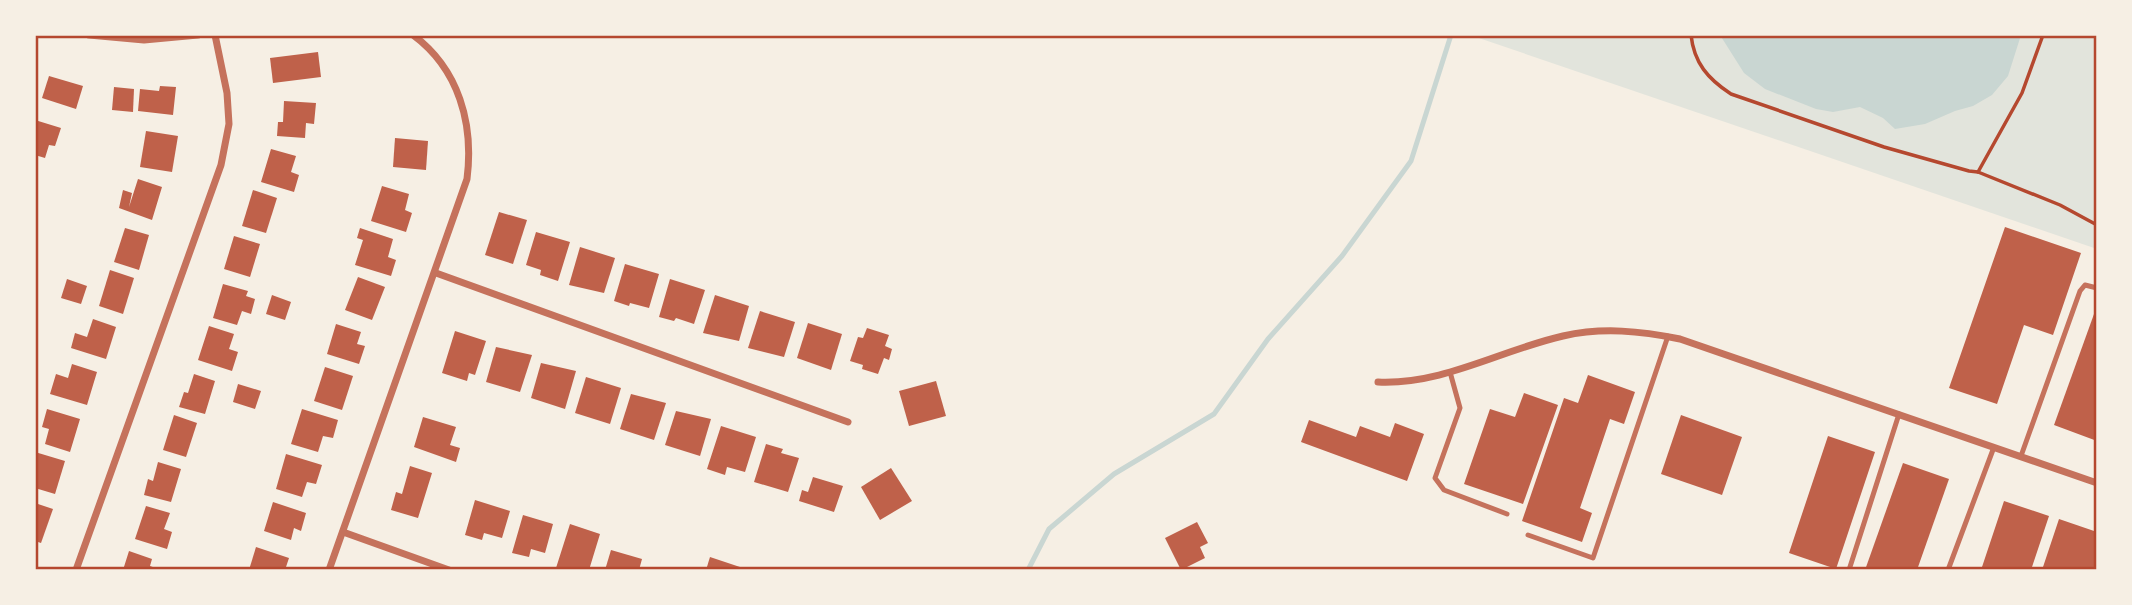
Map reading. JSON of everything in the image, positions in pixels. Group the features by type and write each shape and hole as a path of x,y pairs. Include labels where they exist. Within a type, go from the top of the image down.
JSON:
{"street":[{"path":"89,35 144,40 198,35"},
{"path":"76,570 220,164 229,124 227,93 215,35"},
{"path":"330,570 465,189 470,158 464,108 452,80 427,45 412,35"},
{"path":"436,272 848,422"},
{"path":"1378,382 1416,380 1450,372 1577,333 1623,330 1668,336 2097,483"},
{"path":"344,532 449,570"}],"lane":[{"path":"2021,457 2080,291 2085,285 2097,288"},
{"path":"1528,535 1593,558 1668,336"},
{"path":"1450,372 1460,408 1435,478 1444,490 1507,514"},
{"path":"1849,570 1899,414"},
{"path":"1948,570 1994,447"}],"path":[{"path":"1691,35 1698,62 1713,82 1731,94 1885,147 1978,172 2060,205 2097,225"},
{"path":"1978,172 2022,93 2043,35"}],"shaded area":[{"path":"1470,35 2097,35 2097,249"},
{"path":"1720,35 2021,35 2008,76 1992,95 1973,106 1925,124 1895,129 1883,118 1860,107 1833,112 1816,109 1765,89 1744,73"}],"building":[{"path":"318,52 321,77 273,83 270,58"},
{"path":"49,76 83,86 76,109 42,98"},
{"path":"160,86 176,87 173,115 138,111 140,89 159,91"},
{"path":"114,87 134,89 133,112 112,110"},
{"path":"284,101 316,103 314,124 306,123 305,138 277,136 278,122 283,122"},
{"path":"35,120 61,128 55,146 49,145 45,158 35,155"},
{"path":"146,131 178,136 172,172 140,167"},
{"path":"395,138 428,141 426,170 393,167"},
{"path":"271,149 296,156 291,172 299,175 294,192 261,182"},
{"path":"138,179 162,187 152,220 119,208 123,190 132,193 129,207"},
{"path":"382,186 409,194 405,210 412,213 406,232 371,221"},
{"path":"253,190 277,198 266,233 242,226"},
{"path":"499,212 527,220 513,264 485,255"},
{"path":"2005,227 2081,253 2053,335 2024,325 1997,404 1949,388"},
{"path":"125,228 149,235 139,270 114,262"},
{"path":"360,228 393,239 388,257 396,260 391,276 355,265 363,240 357,238"},
{"path":"536,232 570,242 558,281 540,275 541,270 526,265"},
{"path":"234,236 260,244 250,277 224,269"},
{"path":"580,247 615,258 604,293 569,285"},
{"path":"625,264 659,274 649,308 614,301"},
{"path":"110,270 134,278 123,314 99,306"},
{"path":"358,277 385,287 372,320 345,310"},
{"path":"67,279 87,286 81,304 61,298"},
{"path":"670,279 705,290 694,324 676,318 674,321 659,317"},
{"path":"223,284 248,291 246,296 255,299 251,314 242,311 237,325 213,318"},
{"path":"272,295 291,302 285,320 266,314"},
{"path":"715,295 749,306 739,341 703,333"},
{"path":"760,311 795,322 784,357 748,348"},
{"path":"2094,314 2097,315 2097,441 2054,425"},
{"path":"93,319 116,327 106,359 71,348 75,333 87,337"},
{"path":"808,323 842,334 831,370 797,358"},
{"path":"336,324 361,332 357,344 365,346 359,364 327,354"},
{"path":"209,326 234,334 229,349 238,352 232,371 198,360"},
{"path":"867,328 889,335 885,346 892,349 889,360 884,358 878,374 862,369 863,365 850,361 858,337 863,338"},
{"path":"455,331 486,341 475,375 469,373 467,381 442,373"},
{"path":"496,347 532,355 520,392 486,382"},
{"path":"541,363 576,371 565,409 531,398"},
{"path":"72,364 97,372 87,405 50,394 56,374 68,378"},
{"path":"325,367 353,376 342,410 314,401"},
{"path":"194,374 215,381 205,414 179,407 184,392 188,393"},
{"path":"1588,375 1635,392 1624,424 1610,419 1580,508 1592,513 1582,542 1522,521 1564,398 1578,403"},
{"path":"586,377 621,388 610,424 575,413"},
{"path":"936,381 946,416 909,426 899,391"},
{"path":"238,384 261,391 255,409 233,402"},
{"path":"1524,393 1558,405 1523,504 1464,484 1490,409 1515,417"},
{"path":"631,394 666,403 654,440 620,429"},
{"path":"47,409 80,419 70,452 45,444 49,429 42,427"},
{"path":"302,409 338,420 333,438 323,436 318,452 291,444"},
{"path":"676,411 711,419 700,456 665,445"},
{"path":"174,415 197,423 186,457 163,450"},
{"path":"1681,415 1742,437 1722,495 1661,474"},
{"path":"423,417 456,427 450,445 460,448 456,462 414,447"},
{"path":"1309,420 1356,437 1360,426 1390,437 1395,423 1424,434 1407,481 1301,442"},
{"path":"721,426 756,437 745,472 727,467 725,475 707,469"},
{"path":"1828,436 1875,452 1836,569 1789,553"},
{"path":"766,444 783,449 781,453 799,458 788,492 754,482"},
{"path":"35,452 65,461 55,494 35,488"},
{"path":"286,454 322,465 316,484 307,482 302,497 276,489"},
{"path":"158,462 181,469 171,502 144,495 148,479 153,481"},
{"path":"1903,463 1949,479 1917,570 1865,570"},
{"path":"410,466 432,473 418,518 391,510 396,492 402,494"},
{"path":"891,468 912,501 880,520 861,487"},
{"path":"813,477 843,486 834,512 799,501 802,490 808,492"},
{"path":"475,500 510,511 502,538 484,533 482,540 465,535"},
{"path":"2004,501 2049,516 2031,570 1981,570"},
{"path":"273,502 306,513 301,531 294,528 291,540 264,531"},
{"path":"35,503 53,509 41,543 35,541"},
{"path":"146,506 170,513 164,529 172,532 167,549 135,539"},
{"path":"523,515 553,524 545,553 531,549 529,557 512,553"},
{"path":"2059,519 2097,532 2096,570 2042,570"},
{"path":"1197,522 1208,543 1200,547 1205,558 1181,570 1165,538"},
{"path":"570,524 600,534 589,570 575,567 574,570 556,568"},
{"path":"256,547 289,558 285,570 249,570"},
{"path":"611,550 642,559 639,570 605,570"},
{"path":"129,551 152,559 150,566 161,570 123,570"},
{"path":"710,557 740,567 739,570 706,570"}],"waterway":[{"path":"1028,570 1049,529 1114,474 1214,414 1268,339 1342,256 1411,161 1451,35"}]}
